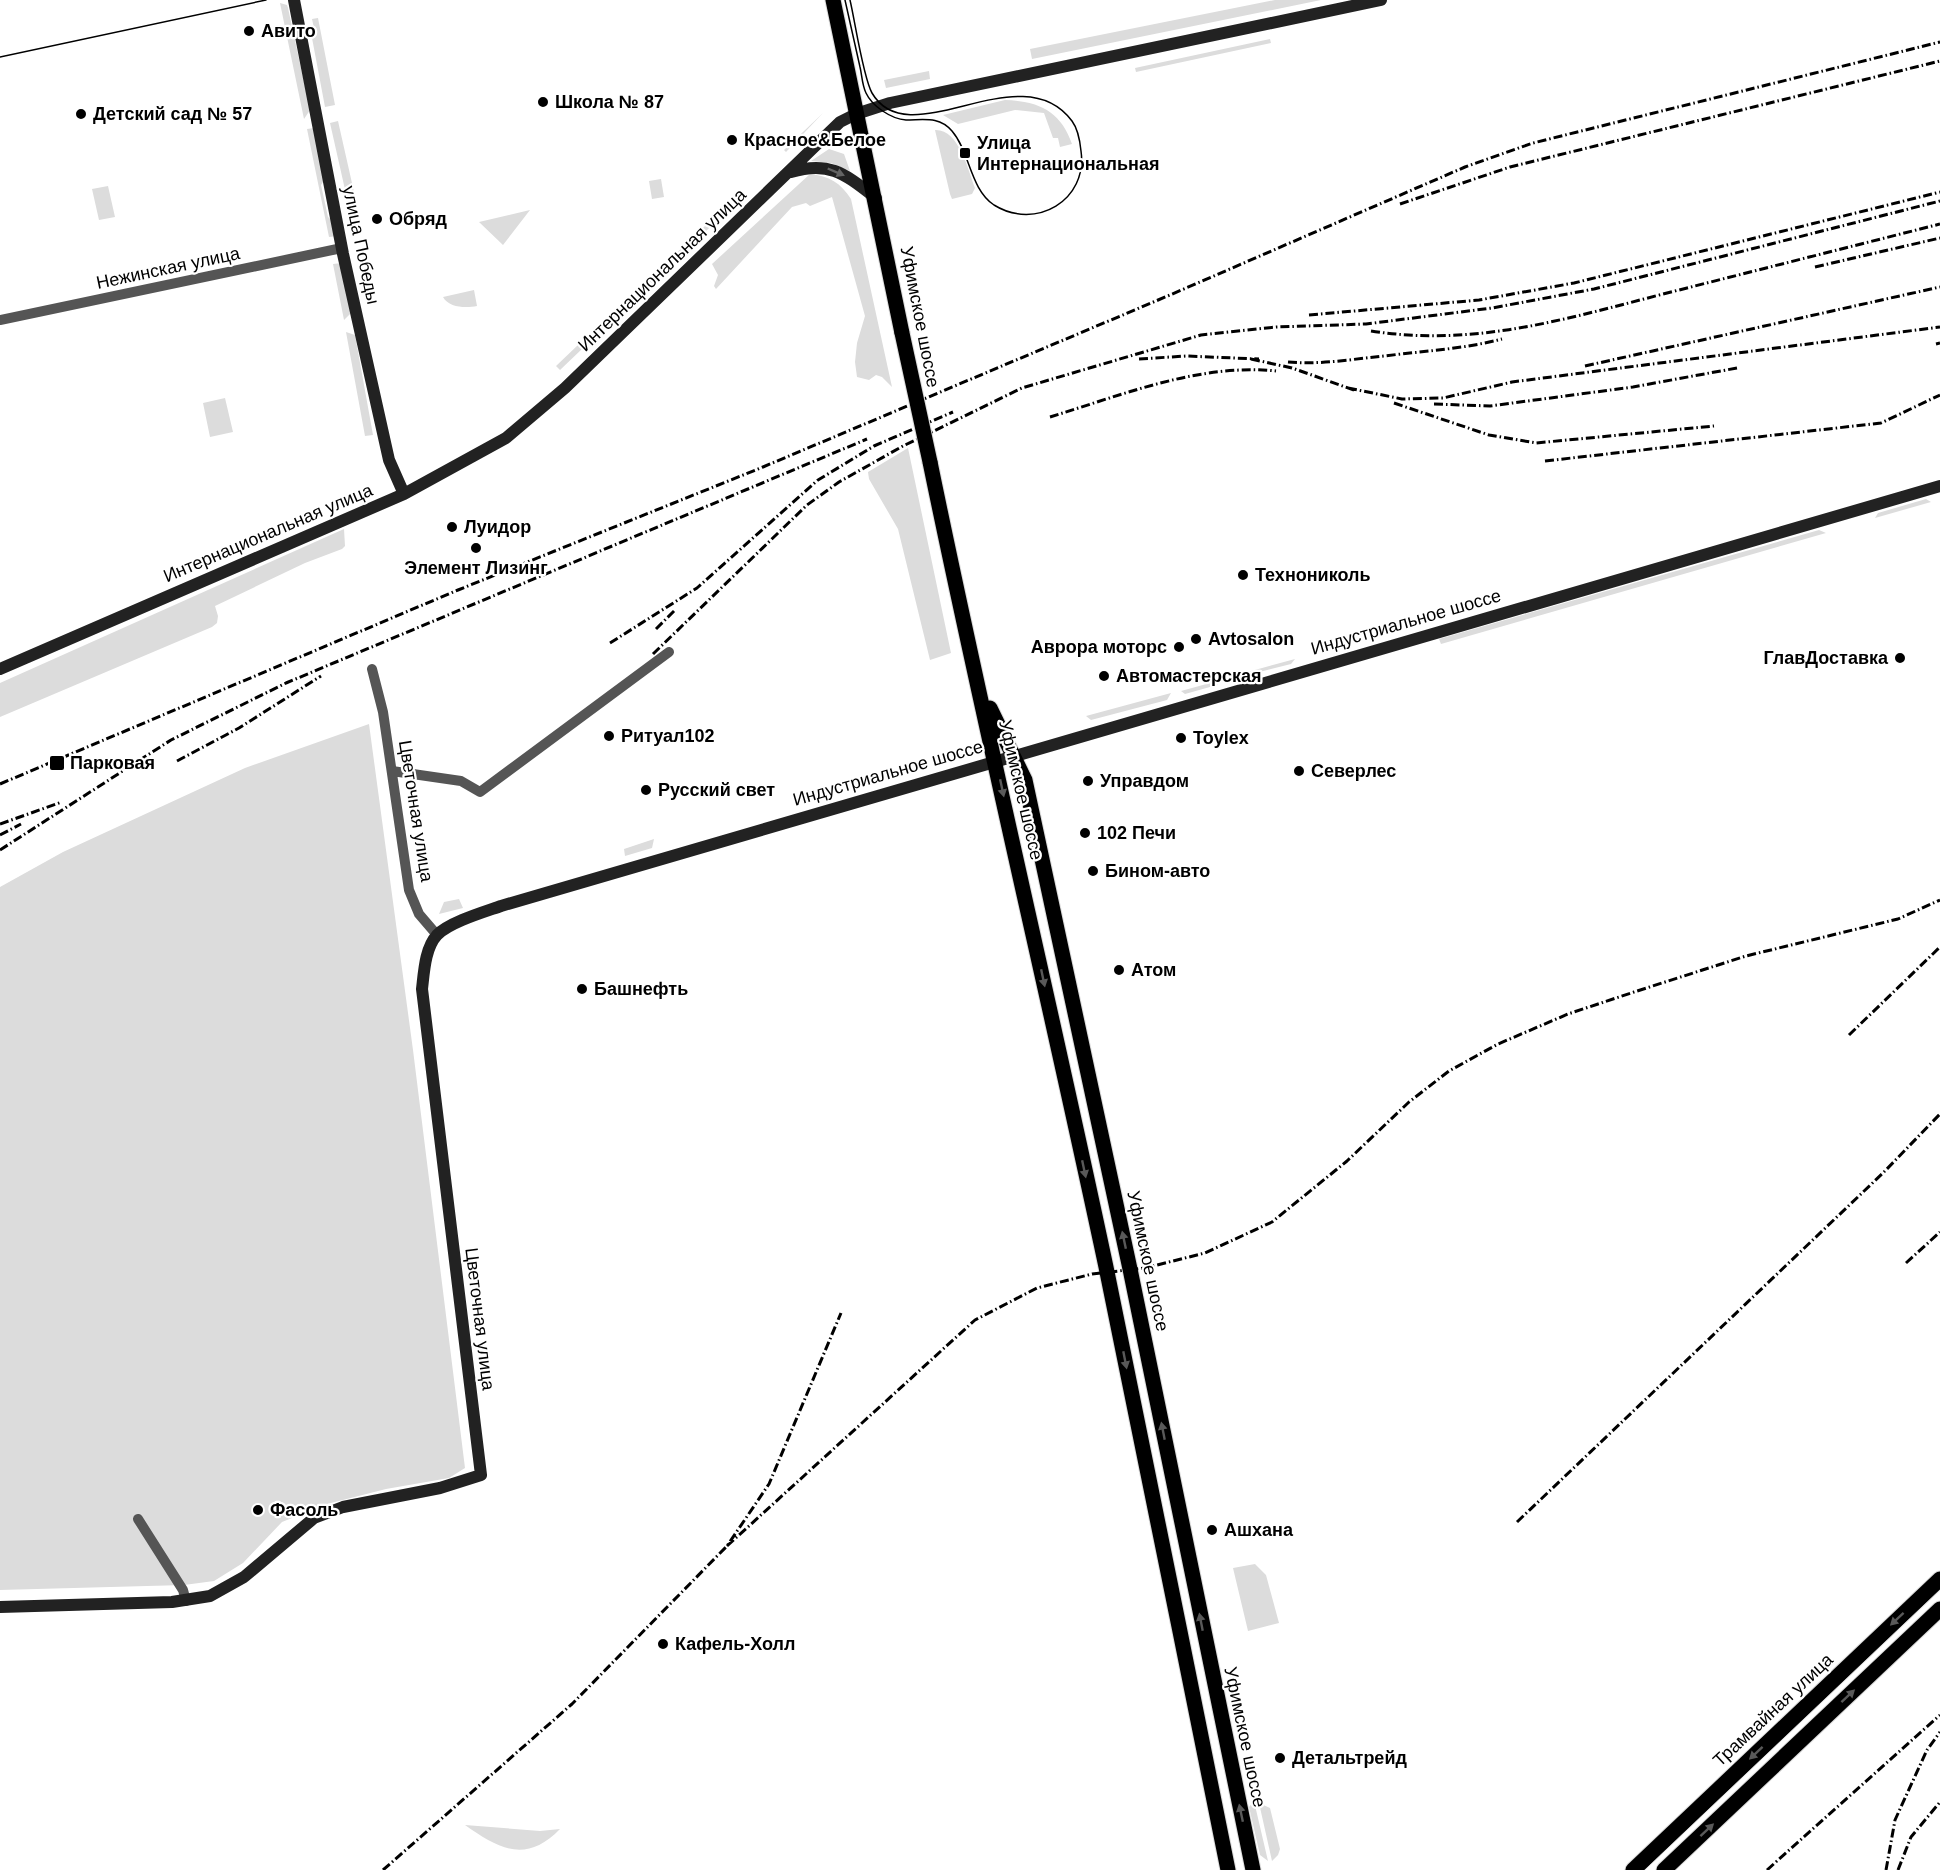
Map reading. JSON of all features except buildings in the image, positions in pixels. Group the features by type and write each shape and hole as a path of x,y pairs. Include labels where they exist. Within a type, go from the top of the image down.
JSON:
{"main road":[{"name":"Уфимское шоссе","path":"833,0 973,670 996,760 1107,1271 1228,1870"},
{"name":"Уфимское шоссе","path":"973,670 1011,755 1025,780 1130,1269 1253,1870"},
{"name":"Трамвайная улица","path":"1633,1870 1940,1579"},
{"path":"1664,1870 1940,1609"}],"street":[{"name":"улица Победы","path":"294,0 342,248 389,460 404,494"},
{"name":"Интернациональная улица","path":"0,669 404,494 506,438 565,388 840,122 856,114 890,103 1381,0"},
{"path":"790,172 805,168 834,169 876,198"},
{"name":"Нежинская улица","path":"0,320 342,248"},
{"name":"Индустриальное шоссе","path":"437,935 467,919 501,906 1011,755 1940,486"},
{"path":"392,771 461,781 480,792 669,652"},
{"name":"Цветочная улица","path":"0,1607 186,1600 210,1596 231,1586 301,1526 328,1512 440,1488 481,1476 422,989 426,960 437,935 419,914 409,890 383,712 372,669"},
{"path":"138,1518 183,1590 186,1600"}],"shaded area":[{"path":"1275,0 1321,0 1032,59 1030,49"},
{"path":"280,3 287,5 288,8 310,110 304,119"},
{"path":"318,18 335,105 325,107 312,38 315,33 312,19"},
{"path":"1270,39 1271,43 1136,72 1135,68"},
{"path":"929,71 930,79 886,88 884,80"},
{"path":"1005,100 1028,103 1047,110 1062,123 1072,144 1060,147 1058,138 1053,138 1044,113 1015,110 958,124 943,115"},
{"path":"823,113 786,152 784,150"},
{"path":"338,121 354,192 346,194 330,123"},
{"path":"314,128 325,179 321,185 328,217 334,222 337,236 329,237 307,129"},
{"path":"935,130 943,131 956,143 966,161 975,188 972,194 952,199"},
{"path":"829,149 844,154 850,171 831,163 811,161"},
{"path":"810,174 834,181 851,199 892,387 882,377 876,375 869,380 857,377 855,362 857,343 865,316 832,197 810,206 806,203 792,207 716,289 714,286 718,275 712,264"},
{"path":"661,179 664,197 652,199 649,181"},
{"path":"108,186 115,217 99,220 92,189"},
{"path":"724,208 725,213 591,340 588,337"},
{"path":"530,210 503,245 479,222"},
{"path":"342,263 351,313 344,320 333,264"},
{"path":"474,290 477,306 453,305 443,297"},
{"path":"346,332 355,335 373,435 365,436"},
{"path":"578,345 582,349 560,370 556,366"},
{"path":"225,398 233,432 210,437 203,403"},
{"path":"908,448 951,653 930,660 898,529 869,479 868,472"},
{"path":"1926,499 1931,502 1875,518 1878,513"},
{"path":"344,529 345,546 342,549 305,563 215,606 218,616 217,623 212,627 0,717 0,683"},
{"path":"1819,530 1826,533 1441,644 1439,639"},
{"path":"1295,659 1291,664 1248,675 1244,673"},
{"path":"1221,680 1217,685 1185,694 1181,691"},
{"path":"1171,693 1167,700 1091,720 1086,716"},
{"path":"369,724 413,1050 465,1468 449,1478 386,1489 327,1504 282,1522 243,1563 214,1581 184,1585 0,1590 0,887 63,852 245,768"},
{"path":"654,839 652,848 625,856 624,849"},
{"path":"459,899 463,908 439,914 444,902"},
{"path":"1255,1564 1266,1575 1279,1623 1248,1631 1233,1568"},
{"path":"1254,1801 1268,1861 1260,1855 1249,1807"},
{"path":"1259,1803 1270,1808 1280,1849 1272,1861"},
{"path":"465,1825 540,1831 560,1829 536,1847 512,1849 489,1841"}],"tram line":[{"path":"0,57 266,0"},
{"path":"845,0 864,87 869,98 877,107 900,119 931,120 947,126 963,149 980,190 994,205 1010,212 1026,214 1042,212 1056,206 1068,196 1076,184 1081,168 1079,139 1072,121 1050,103 1024,97 996,99 938,112 912,115 889,110 872,93 869,85 862,62 850,0"},
{"path":"1643,1870 1940,1588"}],"railway":[{"path":"0,784 458,590 763,467 1465,167 1533,143 1940,42"},
{"path":"1400,204 1510,167 1940,61"},
{"path":"1309,315 1479,300 1574,283 1940,192"},
{"path":"653,654 807,505 839,482 903,446 1022,388 1201,335 1276,327 1366,324 1492,308 1594,289 1940,201"},
{"path":"1371,331 1411,335 1450,335 1527,327 1940,224"},
{"path":"1815,267 1940,238"},
{"path":"1585,366 1940,287"},
{"path":"1348,388 1402,399 1443,398 1512,382 1940,327"},
{"path":"1288,362 1348,360 1459,347 1502,339"},
{"path":"1936,344 1940,343"},
{"path":"1139,359 1186,356 1259,359"},
{"path":"1251,359 1292,368 1354,390"},
{"path":"1434,404 1490,406 1633,387 1737,368"},
{"path":"1050,417 1190,376 1247,370 1276,371"},
{"path":"1545,461 1881,423 1940,395"},
{"path":"1394,403 1489,435 1536,443 1714,426"},
{"path":"610,643 697,588 818,480 874,446 953,412"},
{"path":"0,850 171,740 286,683 867,439"},
{"path":"656,629 675,610"},
{"path":"177,761 239,728 321,676"},
{"path":"0,824 62,802"},
{"path":"0,835 21,824"},
{"path":"727,1546 975,1320 1037,1288 1092,1274 1145,1268 1205,1253 1272,1222 1347,1161 1409,1102 1449,1071 1498,1044 1568,1014 1634,992 1746,956 1898,919 1940,900"},
{"path":"1849,1035 1940,947"},
{"path":"1517,1522 1883,1173 1940,1114"},
{"path":"1906,1263 1940,1232"},
{"path":"383,1870 572,1704 727,1546 769,1484 841,1313"},
{"path":"1767,1870 1940,1715"},
{"path":"1886,1870 1895,1820 1927,1750 1940,1732"},
{"path":"1898,1870 1911,1837 1940,1802"}],"place":[{"name":"Авито","path":"249,31"},
{"name":"Школа № 87","path":"543,102"},
{"name":"Детский сад № 57","path":"81,114"},
{"name":"Красное&Белое","path":"732,140"},
{"name":"Улица Интернациональная","path":"965,153"},
{"name":"Обряд","path":"377,219"},
{"name":"Луидор","path":"452,527"},
{"name":"Элемент Лизинг","path":"476,548"},
{"name":"Технониколь","path":"1243,575"},
{"name":"Avtosalon","path":"1196,639"},
{"name":"Аврора моторс","path":"1179,647"},
{"name":"ГлавДоставка","path":"1900,658"},
{"name":"Автомастерская","path":"1104,676"},
{"name":"Ритуал102","path":"609,736"},
{"name":"Toylex","path":"1181,738"},
{"name":"Парковая","path":"57,763"},
{"name":"Северлес","path":"1299,771"},
{"name":"Управдом","path":"1088,781"},
{"name":"Русский свет","path":"646,790"},
{"name":"102 Печи","path":"1085,833"},
{"name":"Бином-авто","path":"1093,871"},
{"name":"Атом","path":"1119,970"},
{"name":"Башнефть","path":"582,989"},
{"name":"Фасоль","path":"258,1510"},
{"name":"Ашхана","path":"1212,1530"},
{"name":"Кафель-Холл","path":"663,1644"},
{"name":"Детальтрейд","path":"1280,1758"}]}
